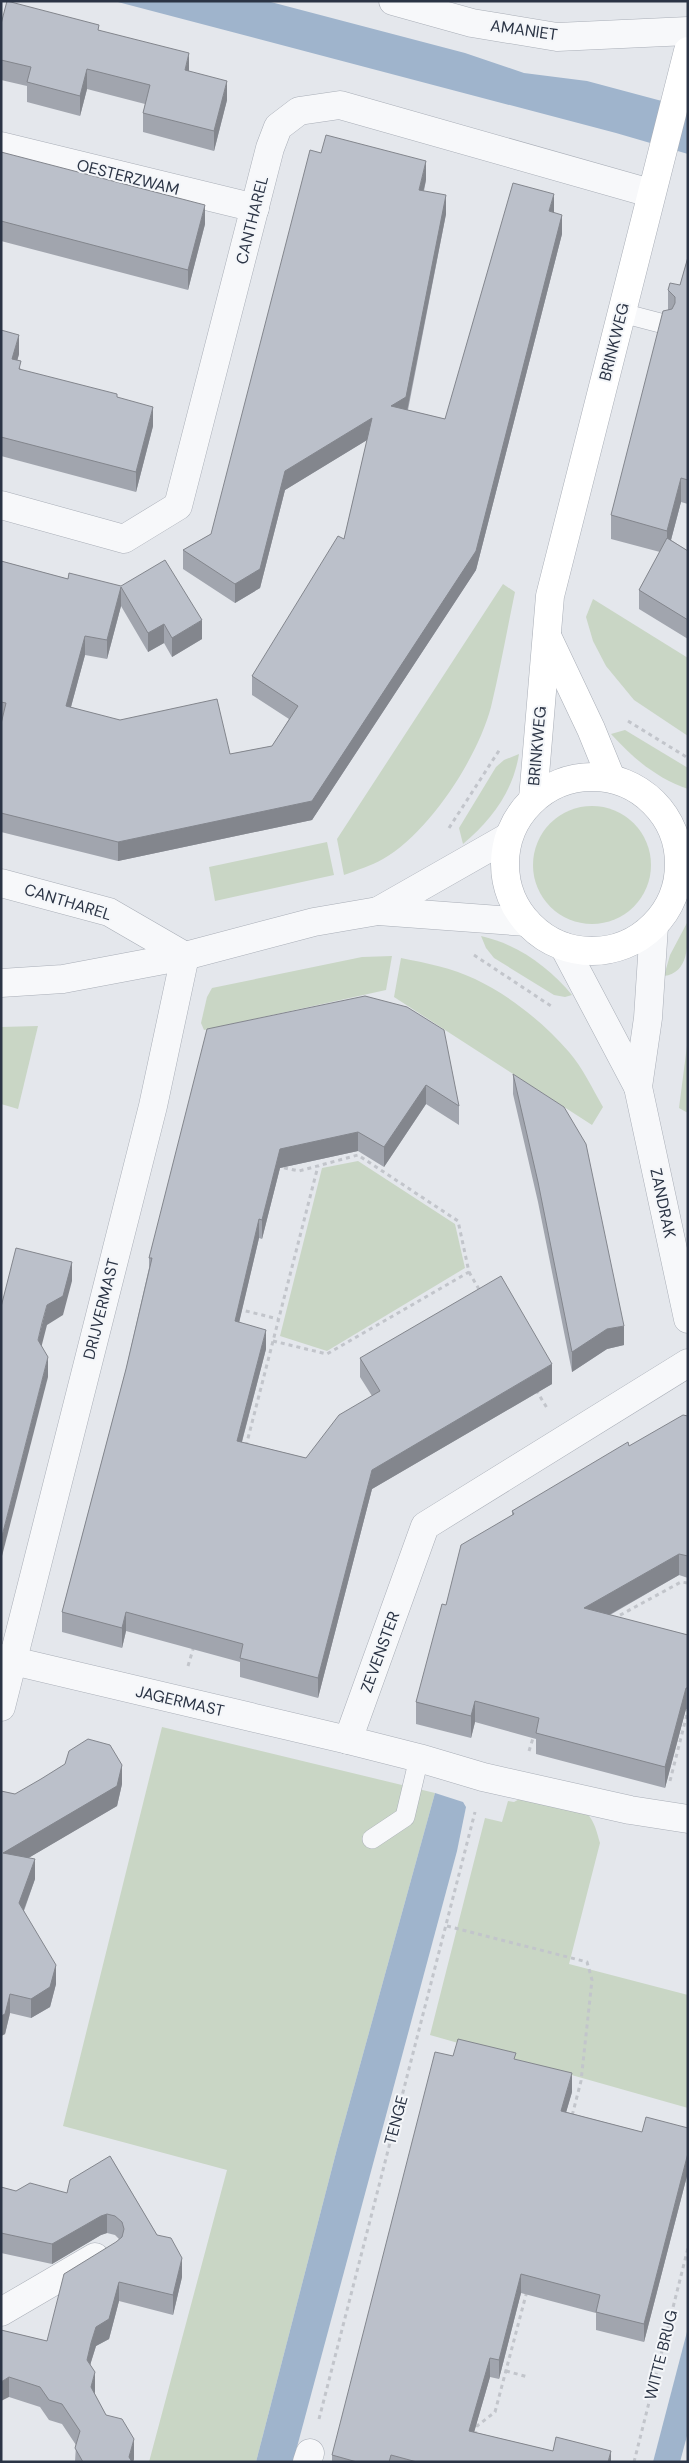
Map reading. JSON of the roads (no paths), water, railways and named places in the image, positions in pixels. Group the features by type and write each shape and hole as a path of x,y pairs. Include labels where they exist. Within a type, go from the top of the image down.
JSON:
{"street":[{"name":"AMANIET","path":"393,1 472,23 557,37 688,31"},
{"name":"BRINKWEG","path":"533,799 550,596 622,313 650,193 688,51"},
{"name":"CANTHAREL","path":"1,505 124,539 178,506 270,148 278,127 299,111 340,105 650,193"},
{"name":"OESTERZWAM","path":"1,146 256,208"},
{"name":"BRINKWEG","path":"547,635 591,729 611,778"},
{"path":"590,776 611,778 630,785 675,812 672,830 678,850 682,887 654,926 639,938 621,947 602,951 583,951 564,947 550,941 527,922 517,910 506,882 505,852 508,837 514,823 533,799 550,787 569,779 590,776"},
{"path":"378,911 508,837"},
{"name":"CANTHAREL","path":"1,882 109,912 185,956"},
{"path":"1,983 63,979 185,956 314,922 378,911 527,922"},
{"name":"ZANDRAK","path":"638,1087 648,1018 654,926"},
{"name":"ZANDRAK","path":"564,947 638,1087 688,1319"},
{"name":"DRIJVERMAST","path":"7,1660 154,1106 185,956"},
{"name":"ZEVENSTER","path":"348,1740 425,1526 688,1363"},
{"path":"1,1707 7,1660"},
{"name":"JAGERMAST","path":"7,1660 348,1740"},
{"path":"348,1740 483,1777 675,1817"},
{"path":"1,2312 108,2249"}],"lane":[{"path":"622,313 664,324"},
{"path":"372,1839 405,1817 419,1758"}],"water":[{"path":"114,1 267,1 465,53 524,73 587,81 688,108 688,154 616,133"},
{"path":"435,1793 463,1802 466,1807 457,1851 293,2462 256,2462 338,2145"},
{"path":"688,2328 688,2432 680,2462 653,2462"}]}
